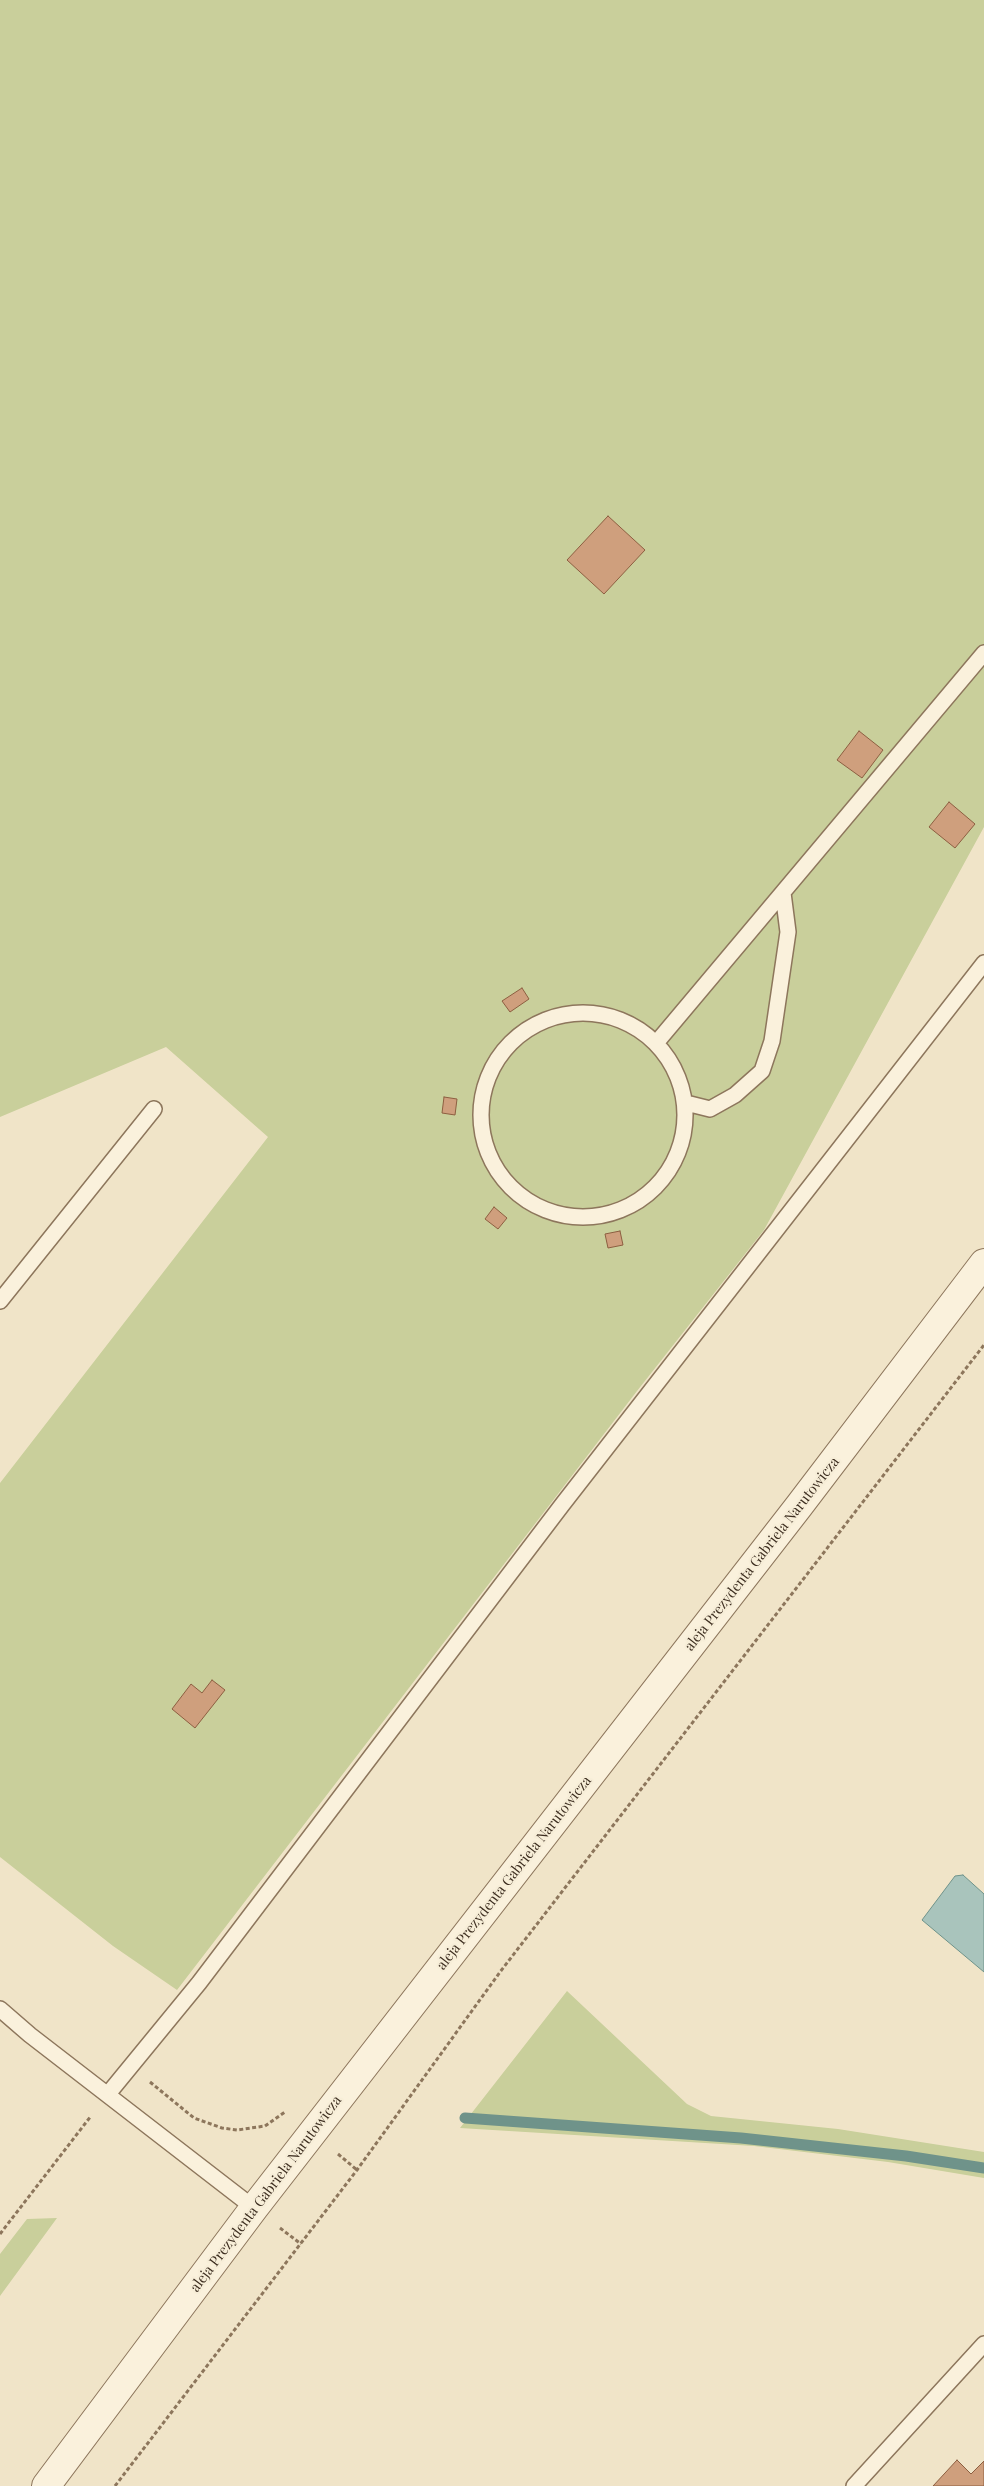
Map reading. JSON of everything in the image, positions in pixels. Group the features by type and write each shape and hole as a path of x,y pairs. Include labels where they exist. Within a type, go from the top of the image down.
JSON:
{"street":[{"name":"aleja Prezydenta Gabriela Narutowicza","path":"46,2486 312,2132 793,1514 984,1263"}],"lane":[{"path":"657,1042 984,652"},
{"path":"686,1103 710,1109 736,1096 762,1071 772,1041 788,932 783,893"},
{"path":"108,2094 199,1983 568,1497 984,963"},
{"path":"596,1013 629,1023 657,1042 676,1070 686,1103 684,1137 672,1168 650,1194 621,1211 587,1218 554,1214 523,1198 499,1174 485,1144 480,1110 488,1077 505,1048 531,1026 563,1014 596,1013"},
{"path":"0,1301 154,1109"},
{"path":"0,2009 254,2208"},
{"path":"854,2486 984,2344"}],"path":[{"path":"116,2486 356,2170 506,1964 984,1344"},
{"path":"130,2066 194,2118 208,2124 237,2130 265,2126 286,2111 356,2170"},
{"path":"0,2234 108,2094"}],"green space":[{"path":"0,0 984,0 984,827 764,1230 637,1391 177,1990 113,1946 0,1857 0,1483 268,1137 166,1047 0,1117"},
{"path":"567,1991 687,2104 711,2116 838,2129 984,2152 984,2178 888,2162 754,2146 460,2128"},
{"path":"57,2218 0,2296 0,2254 27,2219"}],"water":[{"path":"963,1875 984,1894 984,1972 922,1920 955,1876"}],"building":[{"path":"608,516 645,550 604,594 567,560"},
{"path":"859,731 883,750 862,778 837,760"},
{"path":"949,802 975,824 955,848 929,827"},
{"path":"522,988 529,999 510,1012 502,1001"},
{"path":"444,1097 457,1099 455,1115 442,1113"},
{"path":"494,1207 507,1218 498,1229 485,1219"},
{"path":"620,1231 623,1245 608,1248 605,1234"},
{"path":"212,1680 225,1690 195,1728 172,1709 191,1684 202,1693"},
{"path":"957,2460 971,2474 984,2461 984,2486 933,2486"}],"waterway":[{"path":"465,2118 741,2138 906,2156 984,2168"}]}
